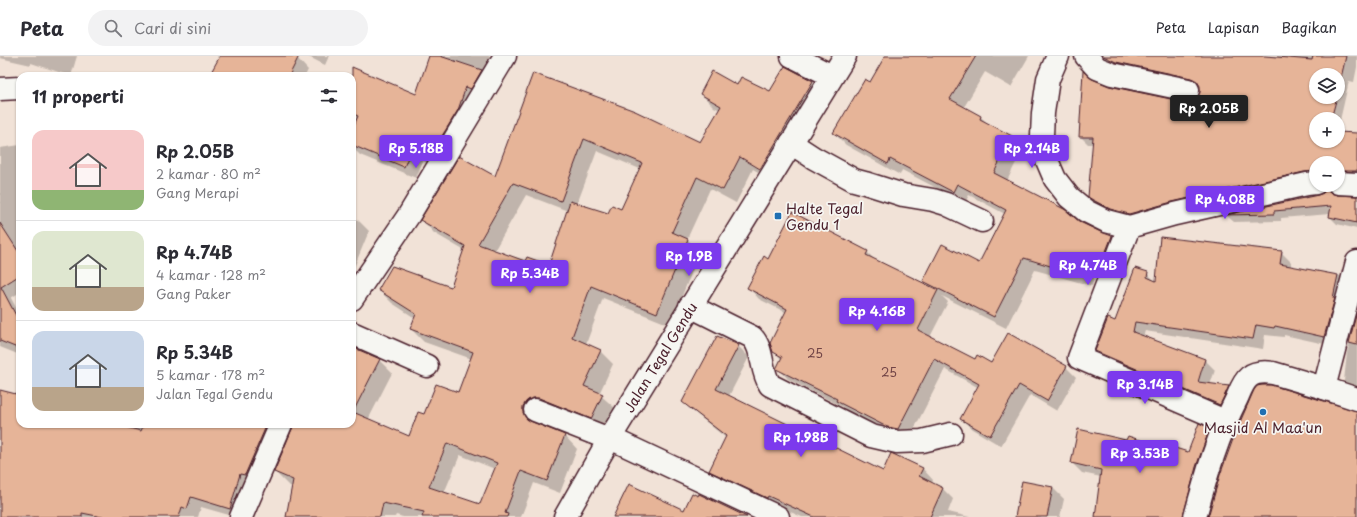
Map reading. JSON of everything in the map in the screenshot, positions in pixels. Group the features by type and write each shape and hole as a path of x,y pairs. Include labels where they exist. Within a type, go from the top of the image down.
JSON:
{"street":[{"path":"356,292 409,214 505,56"},
{"path":"792,56 832,76"},
{"name":"Jalan Tegal Gendu","path":"565,517 609,439 844,56"},
{"path":"1058,56 1048,79 1043,112 1042,135 1046,158 1055,179 1069,197 1086,211 1106,221 1128,227 1175,214 1309,184"},
{"path":"1086,56 1097,68 1112,74 1188,90"},
{"path":"791,143 814,158 854,180 904,196 933,200 946,204 982,221"},
{"path":"1345,183 1357,184"},
{"path":"1128,227 1079,358 1225,421"},
{"path":"1324,388 1357,262"},
{"path":"690,306 752,337 756,341 764,373 770,385 870,436 897,442 922,442 951,434"},
{"path":"356,335 428,366"},
{"path":"1195,517 1225,421 1244,382 1250,376 1265,372 1273,373 1324,388 1357,400"},
{"path":"535,410 609,439 778,517"},
{"path":"241,517 280,428"}],"building":[{"path":"220,56 299,56 291,72 211,72"},
{"path":"429,56 440,56 482,70 471,89 466,87 458,110 429,157 411,150 404,167 356,147 356,121 358,116 356,115 356,72 352,72 352,67 416,94"},
{"path":"885,56 976,56 950,99 981,116 980,119 1012,136 994,173 1066,210 1080,222 1112,236 1099,269 1084,264 1080,275 1024,258 994,317 923,281 942,244 979,263 1006,210 957,184 953,192 890,159 888,164 833,133 865,79 870,82"},
{"path":"1103,56 1265,56 1312,60 1313,56 1346,56 1343,68 1309,68 1309,104 1335,104 1333,112 1309,112 1309,148 1345,148 1345,132 1357,133 1357,171 1345,171 1345,156 1309,156 1309,172 1172,202 1129,214 1110,209 1088,197 1093,137 1079,137 1083,71 1092,79 1109,86 1185,102 1192,102 1197,99 1200,92 1200,86 1197,81 1191,78 1116,62"},
{"path":"785,66 813,81 760,169 740,157 723,190 697,177 672,232 688,239 657,313 591,286 572,337 601,350 584,386 603,394 591,419 539,398 528,400 523,406 523,412 526,418 530,421 565,435 547,481 521,471 505,513 508,514 507,517 422,517 424,512 383,503 380,517 286,517 293,480 274,472 292,428 356,428 356,413 409,436 418,412 424,414 436,384 458,392 473,352 410,329 416,314 378,290 392,266 451,287 465,246 420,220 459,156 495,176 533,73 635,111 700,142 721,106 700,94 712,71 737,85 741,77 770,91","holes":["584,139 642,163 621,209 612,205 608,213 570,201 549,265 527,257 525,261 478,244 513,183 561,201","447,443 497,463 480,504 429,487"]},
{"path":"1330,192 1337,195 1357,196 1357,223 1329,217 1331,206 1274,211 1274,214 1225,215 1318,195"},
{"path":"792,212 868,251 866,255 938,290 918,330 975,359 977,355 991,363 1008,333 1067,366 1047,401 1019,385 990,436 960,419 979,384 934,359 898,429 887,427 836,401 837,399 776,369 782,357 773,352 770,343 787,309 747,288 764,256 768,259"},
{"path":"0,223 16,248 16,278 1,287 16,315 16,347 0,341"},
{"path":"1160,237 1282,251 1280,264 1338,275 1333,298 1335,298 1324,337 1275,326 1274,328 1256,325 1253,339 1135,322 1133,332 1205,359 1198,382 1229,386 1220,405 1095,351 1108,318 1115,321 1135,268 1148,272 1147,277 1156,281"},
{"path":"1357,311 1357,345 1349,343"},
{"path":"717,336 739,345 716,389 883,471 891,453 923,468 919,476 943,488 930,517 814,517 768,496 767,498 709,471 726,436 682,402"},
{"path":"356,349 380,359 356,406"},
{"path":"1271,385 1357,411 1357,517 1208,517 1220,475 1236,431 1254,390 1257,386"},
{"path":"0,390 16,394 16,428 129,428 141,431 142,428 265,428 245,475 240,474 230,509 191,497 187,509 182,507 179,517 102,517 82,513 82,517 0,517"},
{"path":"1199,423 1210,428 1196,467 1183,517 1095,517 1101,470 1071,463 1078,429 1126,440 1128,436 1155,445 1156,442 1188,452"},
{"path":"1022,481 1053,487 1047,517 1015,517"},
{"path":"629,484 684,510 692,493 698,496 699,494 747,517 613,517"}],"place":[{"name":"Halte Tegal Gendu 1","path":"778,216"},
{"name":"Masjid Al Maa'un","path":"1263,412"}]}
